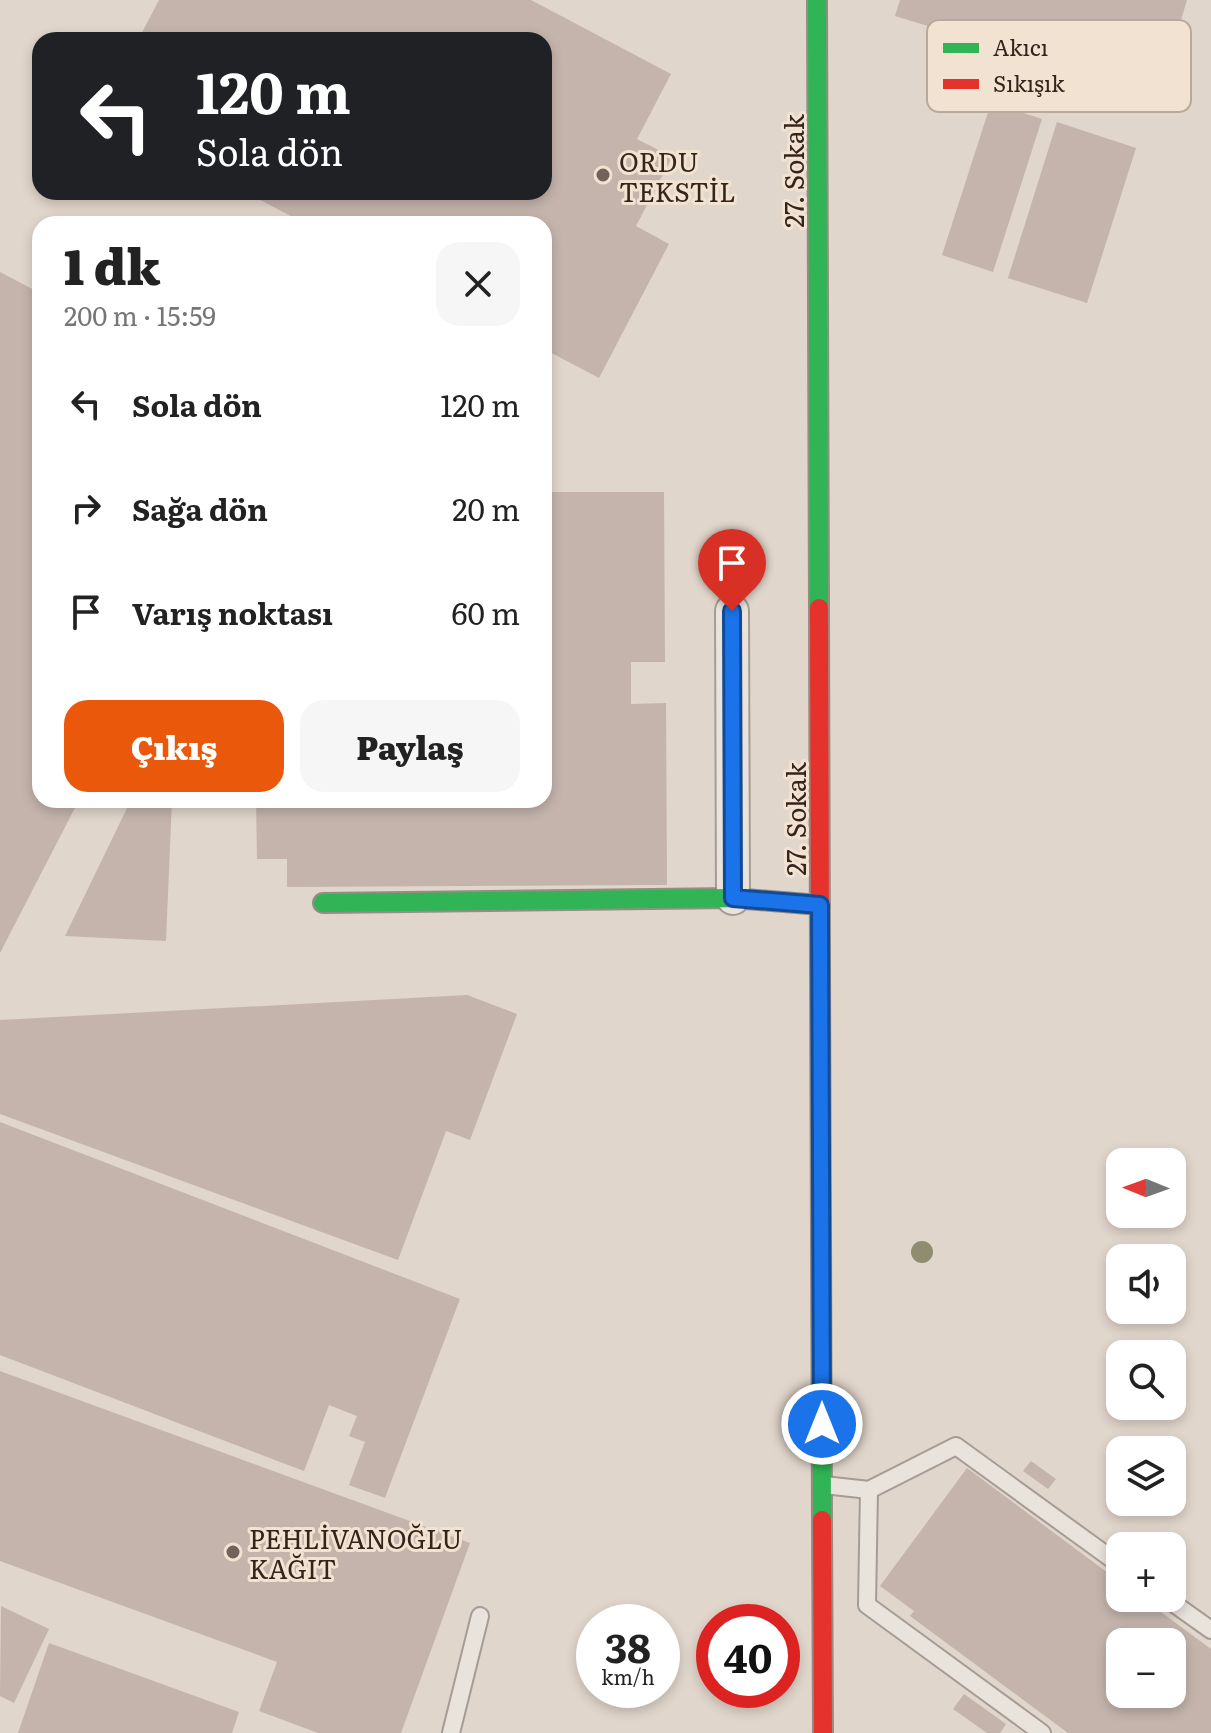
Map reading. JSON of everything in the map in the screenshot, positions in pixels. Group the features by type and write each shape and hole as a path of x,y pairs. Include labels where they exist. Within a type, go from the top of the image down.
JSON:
{"street":[{"name":"27. Sokak","path":"817,0 823,1733"},
{"path":"732,611 733,898"},
{"path":"323,903 733,898 820,905"}],"lane":[{"path":"823,1485 869,1490 956,1446 1106,1555"},
{"path":"869,1490 867,1605 1042,1733"},
{"path":"1186,1612 1211,1630"},
{"path":"451,1733 480,1616"}],"building":[{"name":"ORDU TEKSTİL","path":"159,0 531,0 671,74 637,139 672,157 636,226 669,244 599,378 552,353 552,216 291,216 260,200 552,200 552,32 142,32"},
{"path":"900,0 1187,0 1181,20 927,20 927,26 895,16"},
{"path":"988,112 1020,112 1042,119 993,272 942,255"},
{"path":"1057,122 1136,148 1087,303 1008,278"},
{"path":"0,272 32,289 32,808 75,808 0,953"},
{"path":"552,492 664,492 665,662 631,662 631,704 666,703 667,885 287,887 287,859 257,859 256,808 552,808"},
{"path":"127,808 172,808 166,941 65,936"},
{"path":"467,995 517,1014 470,1140 446,1131 398,1260 0,1114 0,1020"},
{"path":"0,1122 460,1299 385,1498 349,1485 365,1442 349,1436 357,1416 329,1405 304,1471 0,1355"},
{"name":"PEHLİVANOĞLU KAĞIT","path":"0,1371 470,1543 401,1733 318,1733 259,1711 277,1662 0,1561"},
{"path":"1031,1461 1056,1479 1048,1489 1023,1471"},
{"path":"967,1468 1106,1572 1106,1612 1161,1612 1183,1628 1106,1628 1106,1708 1186,1708 1186,1631 1211,1649 1211,1733 1068,1733 910,1616 914,1611 880,1586"},
{"path":"1,1606 49,1629 14,1703 0,1696"},
{"path":"49,1643 239,1712 232,1733 18,1733"},
{"path":"964,1694 1006,1724 1000,1733 987,1733 953,1709"}],"traffic: fast":[{"path":"817,0 819,608"},
{"path":"323,903 733,898 820,905"},
{"path":"820,966 822,1520"}],"traffic: jam":[{"path":"819,608 820,966"},
{"path":"822,1520 823,1733"}],"place":[{"name":"ORDU TEKSTİL","path":"603,175"},
{"name":"PEHLİVANOĞLU KAĞIT","path":"233,1552"}],"route":[{"path":"732,611 733,898 820,905 822,1424"}]}
